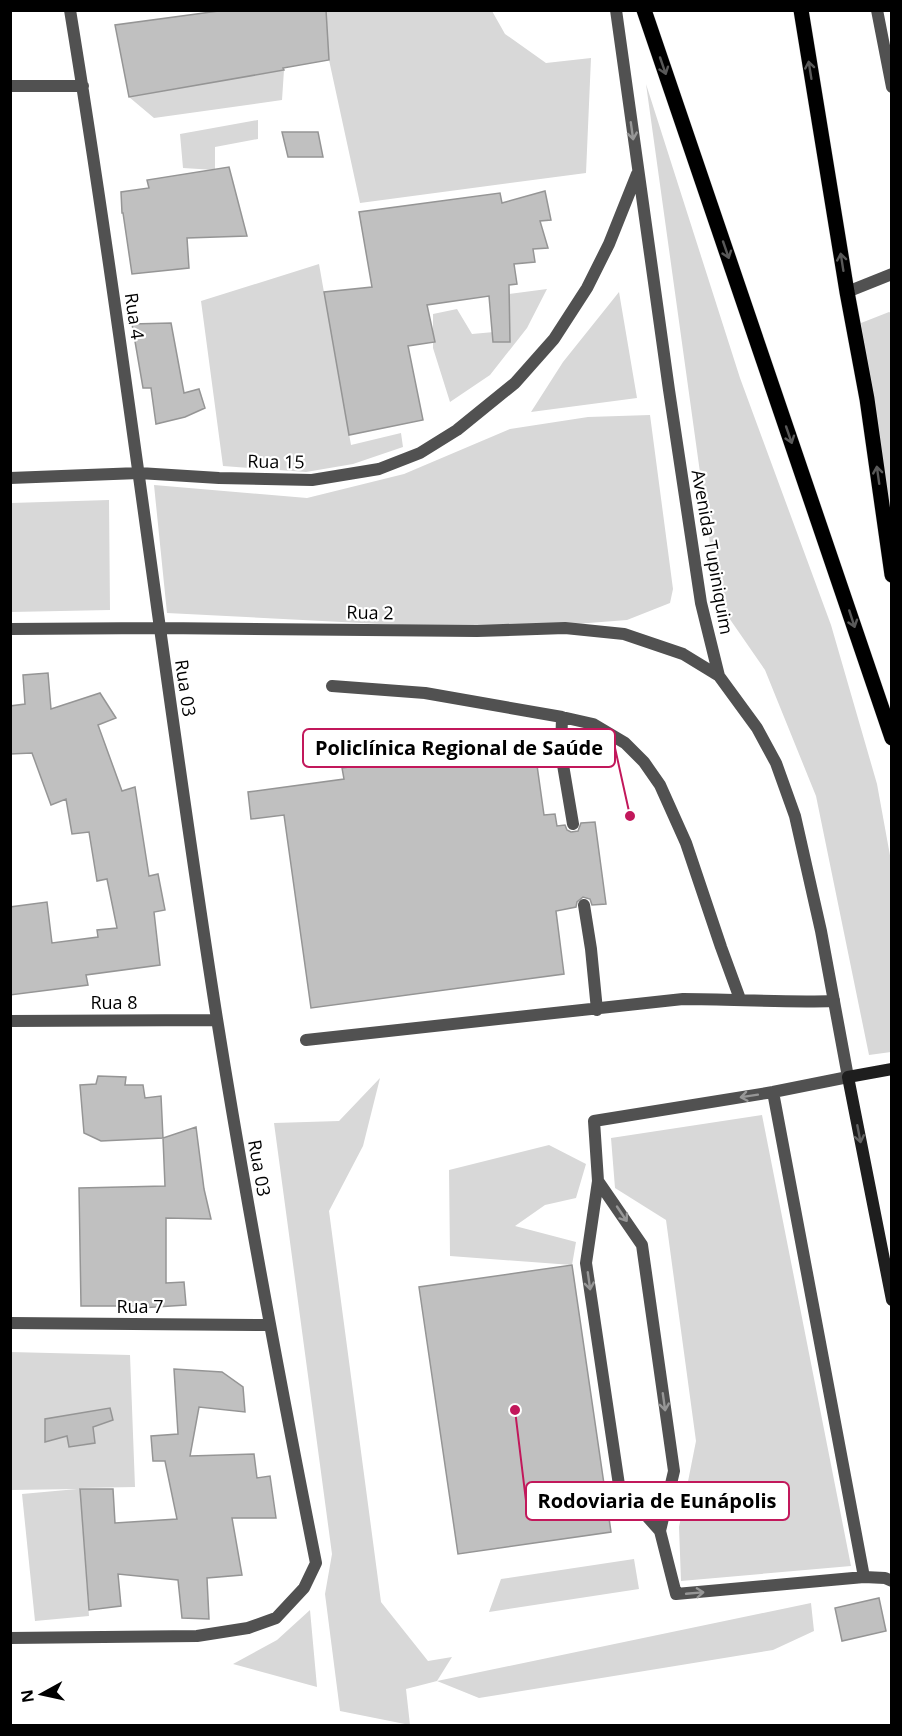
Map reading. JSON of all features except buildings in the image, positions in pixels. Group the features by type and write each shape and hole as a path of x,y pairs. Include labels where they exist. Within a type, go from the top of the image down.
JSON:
{"main road":[{"path":"644,10 891,738"},
{"path":"801,10 847,292 867,399 891,575"}],"street":[{"name":"Rua 4","path":"70,10 139,473 159,628"},
{"name":"Avenida Tupiniquim","path":"616,10 701,603 719,676 757,728 776,764 795,816 821,931 848,1077"},
{"path":"877,10 889,52 891,87"},
{"path":"10,86 82,86"},
{"name":"Rua 15","path":"10,478 139,473 312,480 379,469 420,453 441,441 479,413 515,383 554,339 587,288 609,244 638,172"},
{"path":"847,292 891,274"},
{"name":"Rua 03","path":"10,1638 197,1636 248,1628 276,1618 304,1588 316,1563 268,1325 217,1020 159,628"},
{"name":"Rua 2","path":"10,629 465,630 565,628 624,634 683,654 719,676"},
{"path":"332,686 425,693 562,717 593,724 625,743 644,762 660,785 686,843 740,999"},
{"path":"562,717 561,753 573,824"},
{"path":"584,906 597,1010"},
{"path":"306,1040 683,999 834,1001"},
{"name":"Rua 8","path":"10,1021 217,1020"},
{"path":"891,1069 773,1092 594,1121 598,1181 586,1263 620,1485 660,1532 676,1594 864,1577 885,1578 891,1581"},
{"path":"848,1077 891,1300"},
{"path":"773,1092 864,1577"},
{"path":"598,1181 642,1245 674,1471 660,1532"},
{"name":"Rua 7","path":"10,1323 268,1325"}],"shaded area":[{"path":"386,10 387,12 492,11 505,34 546,63 591,58 586,173 360,203 329,60 326,11"},
{"path":"284,70 282,100 154,118 129,97"},
{"path":"646,84 740,378 831,625 877,784 891,861 891,1052 869,1055 816,796 765,670 718,602"},
{"path":"258,120 258,139 215,147 215,170 183,168 180,134"},
{"path":"319,264 351,445 401,433 403,447 353,464 306,472 223,466 201,301"},
{"path":"547,289 527,328 490,375 450,402 433,348 433,314 457,309 472,334 494,332 509,294"},
{"path":"619,292 637,398 531,412 563,362"},
{"path":"891,313 891,525 861,323"},
{"path":"650,415 673,589 670,603 627,620 497,630 167,613 154,485 307,498 404,474 510,429 588,417"},
{"path":"109,500 110,610 11,612 11,503"},
{"path":"380,1078 363,1146 329,1211 381,1602 428,1661 452,1657 437,1681 406,1689 410,1725 340,1711 325,1594 332,1554 274,1123 339,1121"},
{"path":"762,1115 851,1566 681,1581 679,1527 696,1441 666,1220 615,1188 611,1138"},
{"path":"549,1145 586,1164 576,1198 545,1205 515,1226 576,1242 572,1265 450,1256 449,1170"},
{"path":"10,1352 130,1355 135,1487 80,1488 89,1616 35,1621 22,1494 77,1489 11,1490"},
{"path":"634,1559 639,1589 489,1612 501,1579"},
{"path":"811,1603 814,1631 773,1650 479,1698 437,1681"},
{"path":"310,1610 317,1687 233,1664 277,1640"}],"place":[{"name":"Policlínica Regional de Saúde","path":"630,816"},
{"name":"Rodoviaria de Eunápolis","path":"515,1410"}]}
